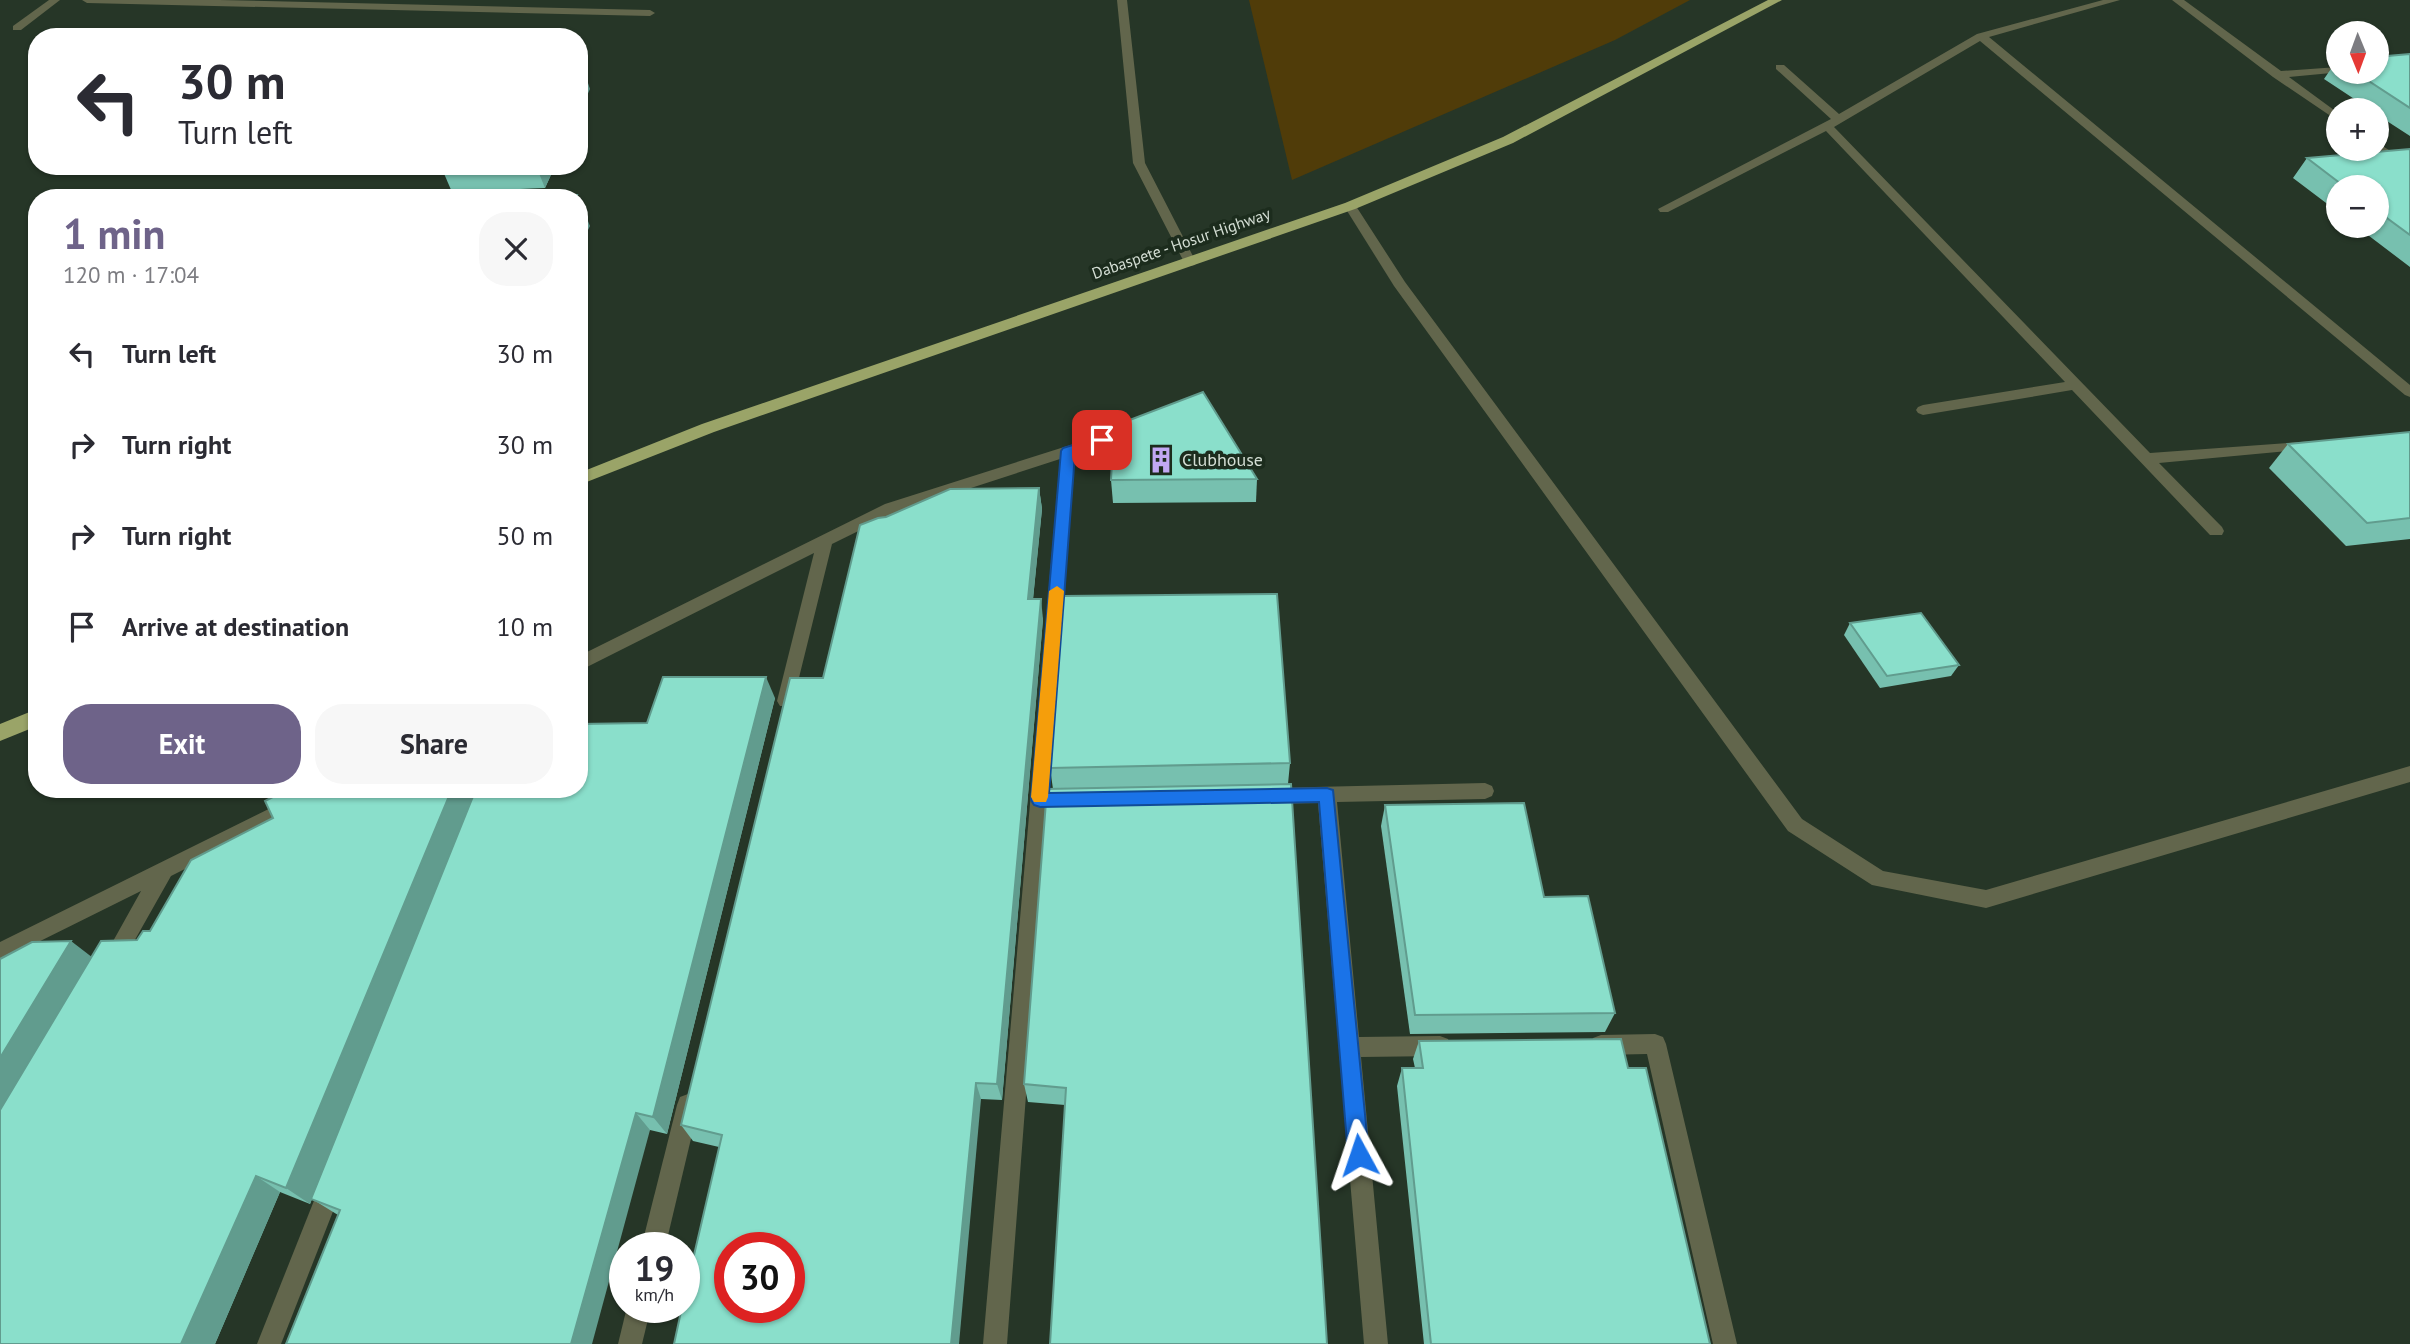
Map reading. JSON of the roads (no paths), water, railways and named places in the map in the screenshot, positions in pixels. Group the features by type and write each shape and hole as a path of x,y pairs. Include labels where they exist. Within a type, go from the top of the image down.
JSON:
{"highway":[{"name":"Dabaspete - Hosur Highway","path":"588,475 708,428 1350,206 1507,140 1776,0"},
{"path":"0,733 28,721"}],"street":[{"path":"17,27 55,0"},
{"path":"87,0 650,13"},
{"path":"1122,0 1139,163 1190,262"},
{"path":"1664,209 1832,123 1981,36 2115,0"},
{"path":"2177,0 2326,110"},
{"path":"1981,36 2410,393"},
{"path":"1780,67 2074,385 2216,531"},
{"path":"2277,75 2326,71"},
{"path":"2389,154 2410,169"},
{"path":"1350,206 1399,283 1795,825 1878,879 1986,899 2410,774"},
{"path":"1923,410 2074,385"},
{"path":"588,660 891,509 1102,440"},
{"path":"2145,459 2326,443"},
{"path":"995,1344 1046,800 1068,451"},
{"path":"782,718 825,541"},
{"path":"1259,796 1485,792"},
{"path":"1327,795 1376,1344"},
{"path":"0,952 309,798"},
{"path":"103,976 164,870"},
{"path":"1586,1045 1655,1044 1725,1344"},
{"path":"1349,1047 1461,1046"},
{"path":"657,1232 693,1085"},
{"path":"269,1344 340,1163"},
{"path":"630,1344 635,1323"}],"place":[{"name":"Clubhouse","path":"1161,460"}]}
